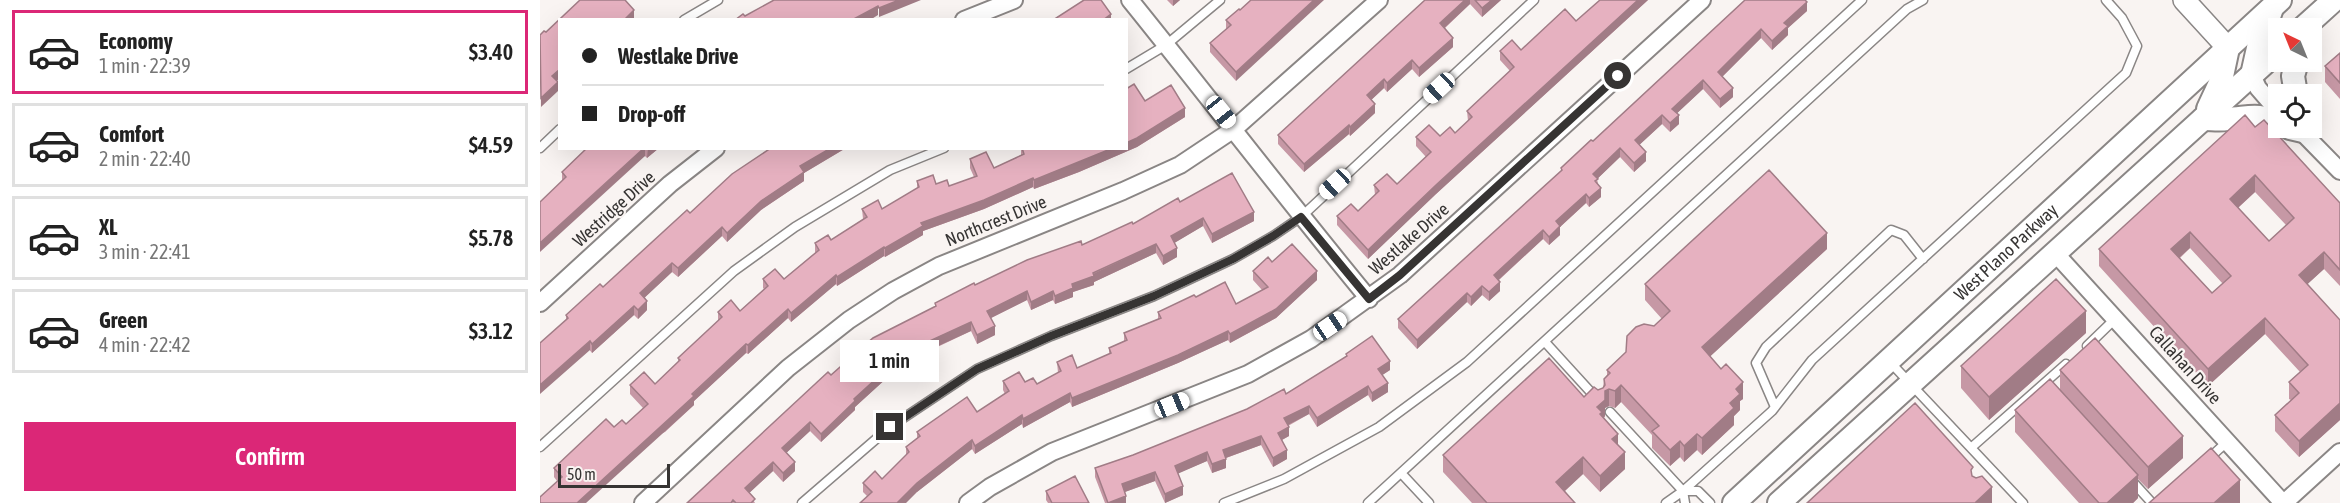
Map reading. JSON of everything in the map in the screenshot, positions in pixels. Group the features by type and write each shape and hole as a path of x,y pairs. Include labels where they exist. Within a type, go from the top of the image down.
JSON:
{"main road":[{"path":"2314,18 2334,0"},
{"name":"West Plano Parkway","path":"1734,503 2276,4"},
{"path":"2268,49 2228,48 2224,71 2203,119 2229,119 2250,115 2268,119"},
{"name":"West Plano Parkway","path":"1779,503 2252,75 2268,54"},
{"path":"2201,73 2224,71 2252,75"}],"street":[{"path":"969,18 1014,0"},
{"path":"1130,0 1234,129 1301,217 1369,299"},
{"name":"Northcrest Drive","path":"643,503 788,368 849,320 893,291 962,255 1123,191 1180,165 1234,129 1379,0"},
{"name":"Westlake Drive","path":"968,503 990,487 1052,452 1248,374 1311,339 1369,299 1408,267 1702,0"},
{"path":"2184,0 2228,48"},
{"path":"2252,75 2269,84"},
{"path":"2252,75 2258,88 2268,100"},
{"path":"2309,138 2340,171"},
{"name":"Westridge Drive","path":"540,303 670,184 713,150"},
{"name":"Callahan Drive","path":"2056,254 2284,503"},
{"path":"2284,503 2340,452"}],"lane":[{"path":"687,18 718,0"},
{"path":"1128,68 1166,45 1220,0"},
{"path":"802,503 890,427 977,369 1051,336 1154,296 1233,259 1301,217 1534,0"},
{"path":"1224,503 1284,479 1379,427 1467,362 1862,0"},
{"path":"1371,502 1907,9 1923,0"},
{"path":"1666,503 1683,491 1774,407 1812,360 2126,73 2137,46 2122,18 2106,0"},
{"path":"540,148 558,131"},
{"path":"540,447 742,264 795,226 890,170 939,150"},
{"path":"1774,407 1756,363 1766,347 1891,230 1904,235 1923,259"},
{"path":"2078,354 2116,318"},
{"path":"1545,342 1599,400"},
{"path":"1888,361 1972,447 1994,478 2023,503"},
{"path":"1972,447 2069,362"},
{"path":"2043,384 2051,393"},
{"path":"1610,412 1683,491 1685,503"},
{"path":"2199,467 2228,441"},
{"path":"1401,473 1429,503"},
{"path":"2128,478 2152,503"},
{"path":"1683,491 1698,491 1710,503"}],"building":[{"path":"580,0 625,0 634,10 626,18 561,18"},
{"path":"774,0 899,0 879,8 878,6 856,18 738,18 743,14 745,16"},
{"path":"1084,0 1101,0 1111,14 1106,18 1056,18"},
{"path":"1251,0 1314,0 1236,72 1210,43 1231,25 1226,20"},
{"path":"1425,0 1465,0 1440,23 1453,38 1419,68 1412,60 1387,83 1384,79 1367,95 1375,104 1304,164 1278,135"},
{"path":"1475,0 1492,0 1482,8"},
{"path":"1600,0 1638,0 1368,250 1337,216 1351,204 1358,211 1379,191 1374,185 1387,174 1397,184 1431,152 1416,137 1429,125 1440,136 1450,127 1455,133 1472,117 1467,111 1514,67 1500,51 1512,40 1521,50 1565,9 1576,21"},
{"path":"1745,0 1805,0 1807,2 1784,23 1788,26 1772,41 1761,29 1718,72 1733,88 1720,99 1703,80 1672,109 1679,115 1670,123 1662,115 1635,140 1646,152 1634,163 1620,148 1593,174 1598,179 1595,181 1601,188 1589,198 1586,194 1556,221 1560,226 1549,237 1543,230 1494,275 1500,282 1489,292 1482,286 1471,297 1467,293 1417,340 1398,319"},
{"path":"558,21 558,71 552,76 558,82 541,98 540,35"},
{"path":"2340,53 2340,83 2325,66"},
{"path":"1134,84 1145,101 1171,85 1185,108 1128,142 1128,88"},
{"path":"2245,115 2255,127 2264,120 2268,124 2268,138 2280,138 2340,203 2340,270 2324,252 2299,275 2340,320 2340,403 2299,441 2275,415 2299,393 2289,382 2308,365 2265,318 2208,369 2099,249","holes":["2255,175 2294,218 2269,241 2230,199","2190,232 2231,276 2212,293 2171,249"]},
{"path":"585,150 642,150 540,243 540,202 566,177 562,172"},
{"path":"768,150 828,150 800,166 804,172 761,201 727,233 722,227 678,268 672,263 640,293 647,301 638,310 634,306 592,344 590,341 540,385 540,343 568,318 566,315 600,284 603,287 687,210 690,213 732,174"},
{"path":"1023,150 1108,150 921,223 923,226 884,247 837,277 836,275 791,313 788,309 748,345 746,344 692,394 694,396 577,503 540,503 540,497 562,477 554,468 606,419 614,427 622,420 626,424 648,404 630,385 644,372 655,384 680,360 678,358 722,317 718,312 731,300 740,311 768,286 763,279 775,269 784,279 819,250 815,243 828,235 831,240 867,217 862,209 878,200 882,209 919,187 917,181 933,175 936,184 947,180 949,186 977,176 970,159 986,152 994,168 1024,154"},
{"path":"1769,170 1827,233 1702,347 1721,369 1726,364 1743,382 1736,389 1740,394 1730,403 1734,408 1702,438 1697,434 1684,446 1680,441 1670,450 1652,431 1659,426 1621,385 1615,391 1609,389 1605,391 1605,400 1597,407 1602,412 1600,414 1618,434 1612,439 1625,452 1600,476 1583,457 1556,482 1575,503 1487,503 1443,455 1549,358 1584,397 1594,387 1598,390 1603,388 1604,379 1610,373 1607,370 1626,352 1627,336 1636,327 1644,324 1654,326 1670,311 1645,284"},
{"path":"1232,173 1254,212 1212,234 1203,218 1171,236 1177,248 1163,256 1156,244 1093,273 1094,276 1072,284 1073,288 1055,296 1053,291 1031,302 1027,291 987,311 995,326 977,335 971,322 925,343 930,353 905,365 900,357 854,399 855,401 821,434 810,422 782,448 795,462 783,473 773,462 745,488 755,499 751,503 736,503 733,500 731,503 687,503 828,372 831,375 873,338 936,306 935,303 974,283 975,285 1027,260 1081,241 1082,245 1132,222 1133,224 1178,198 1180,202"},
{"path":"1292,244 1317,271 1276,309 1230,334 1228,331 1178,355 1072,398 1070,393 1023,419 1022,415 975,446 972,440 917,483 897,503 860,503 872,492 863,483 875,471 882,479 909,452 906,447 920,436 917,432 967,397 977,412 1009,391 1003,381 1019,372 1025,382 1033,378 1037,384 1061,371 1057,362 1072,355 1077,368 1111,353 1109,348 1127,340 1124,333 1161,318 1158,312 1194,295 1196,297 1225,282 1236,304 1268,287 1253,271 1268,257 1272,262"},
{"path":"2056,279 2086,311 1989,397 1961,366"},
{"path":"1372,336 1390,361 1378,369 1388,383 1372,393 1368,386 1317,418 1309,406 1284,418 1289,427 1278,433 1287,450 1273,458 1261,436 1223,450 1226,459 1212,464 1207,452 1175,466 1183,486 1165,494 1155,472 1122,484 1126,496 1108,503 1095,468 1247,409 1284,389 1286,394 1347,356 1346,354"},
{"path":"2095,338 2183,436 2148,467 2060,370"},
{"path":"2050,379 2138,475 2107,503 2099,503 2015,410"},
{"path":"1915,403 1973,467 1972,476 1976,478 1982,476 1992,487 1977,503 1807,503"},
{"path":"2211,448 2240,480 2214,503 2149,503"},
{"path":"1075,476 1089,503 1052,503 1046,491"}],"route":[{"path":"890,427 977,369 1051,336 1154,296 1233,259 1301,217 1369,299 1400,275 1618,76"}]}
